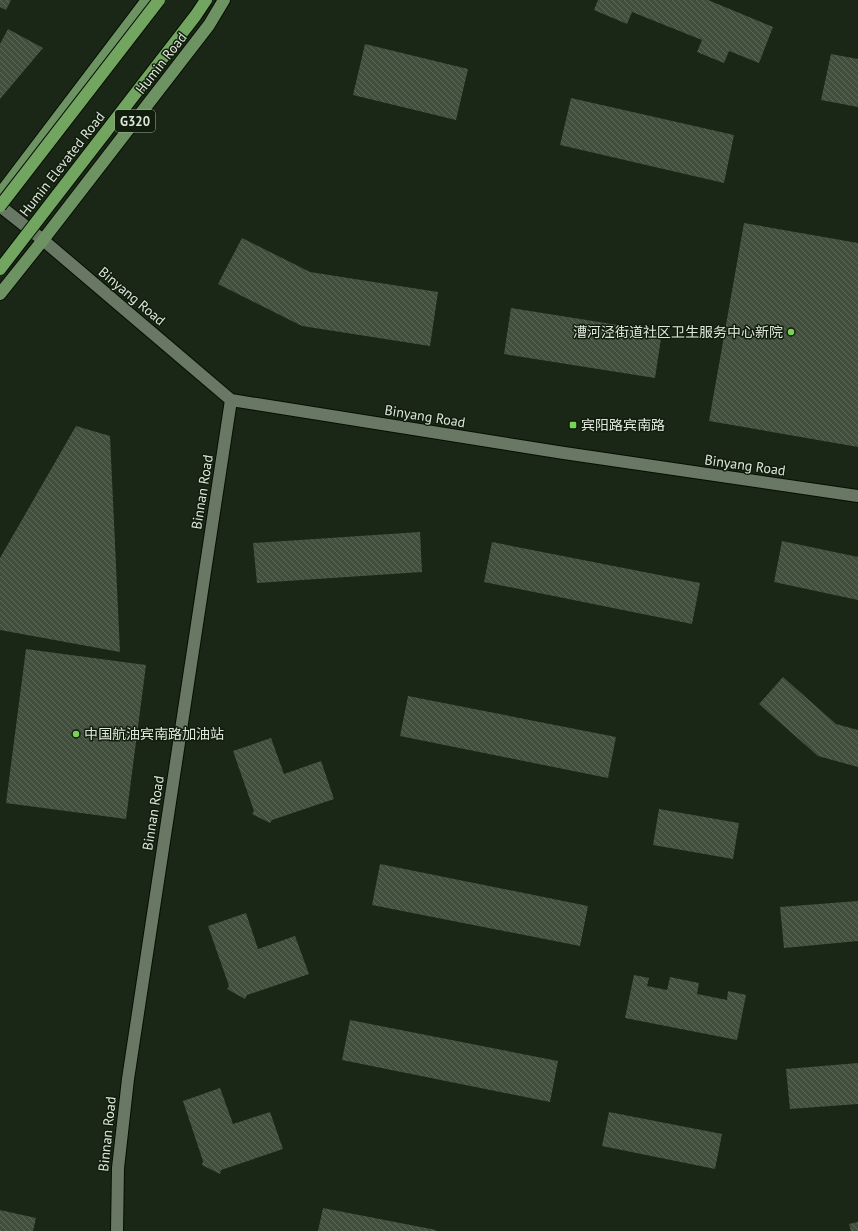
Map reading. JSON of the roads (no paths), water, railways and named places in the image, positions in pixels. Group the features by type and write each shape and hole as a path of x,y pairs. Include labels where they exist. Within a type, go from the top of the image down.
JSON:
{"highway":[{"name":"Humin Elevated Road","path":"0,206 159,0"},
{"name":"Humin Elevated Road","path":"0,269 206,0"}],"main road":[{"path":"0,194 147,0"},
{"name":"Humin Road","path":"0,294 209,25 224,0"}],"street":[{"name":"Binyang Road","path":"0,206 43,240 231,400 564,453 858,496"},
{"name":"Binnan Road","path":"117,1231 118,1168 128,1079 231,400"}],"place":[{"name":"漕河泾街道社区卫生服务中心新院","path":"791,332"},
{"name":"宾阳路宾南路","path":"573,425"},
{"name":"中国航油宾南路加油站","path":"76,734"}]}
